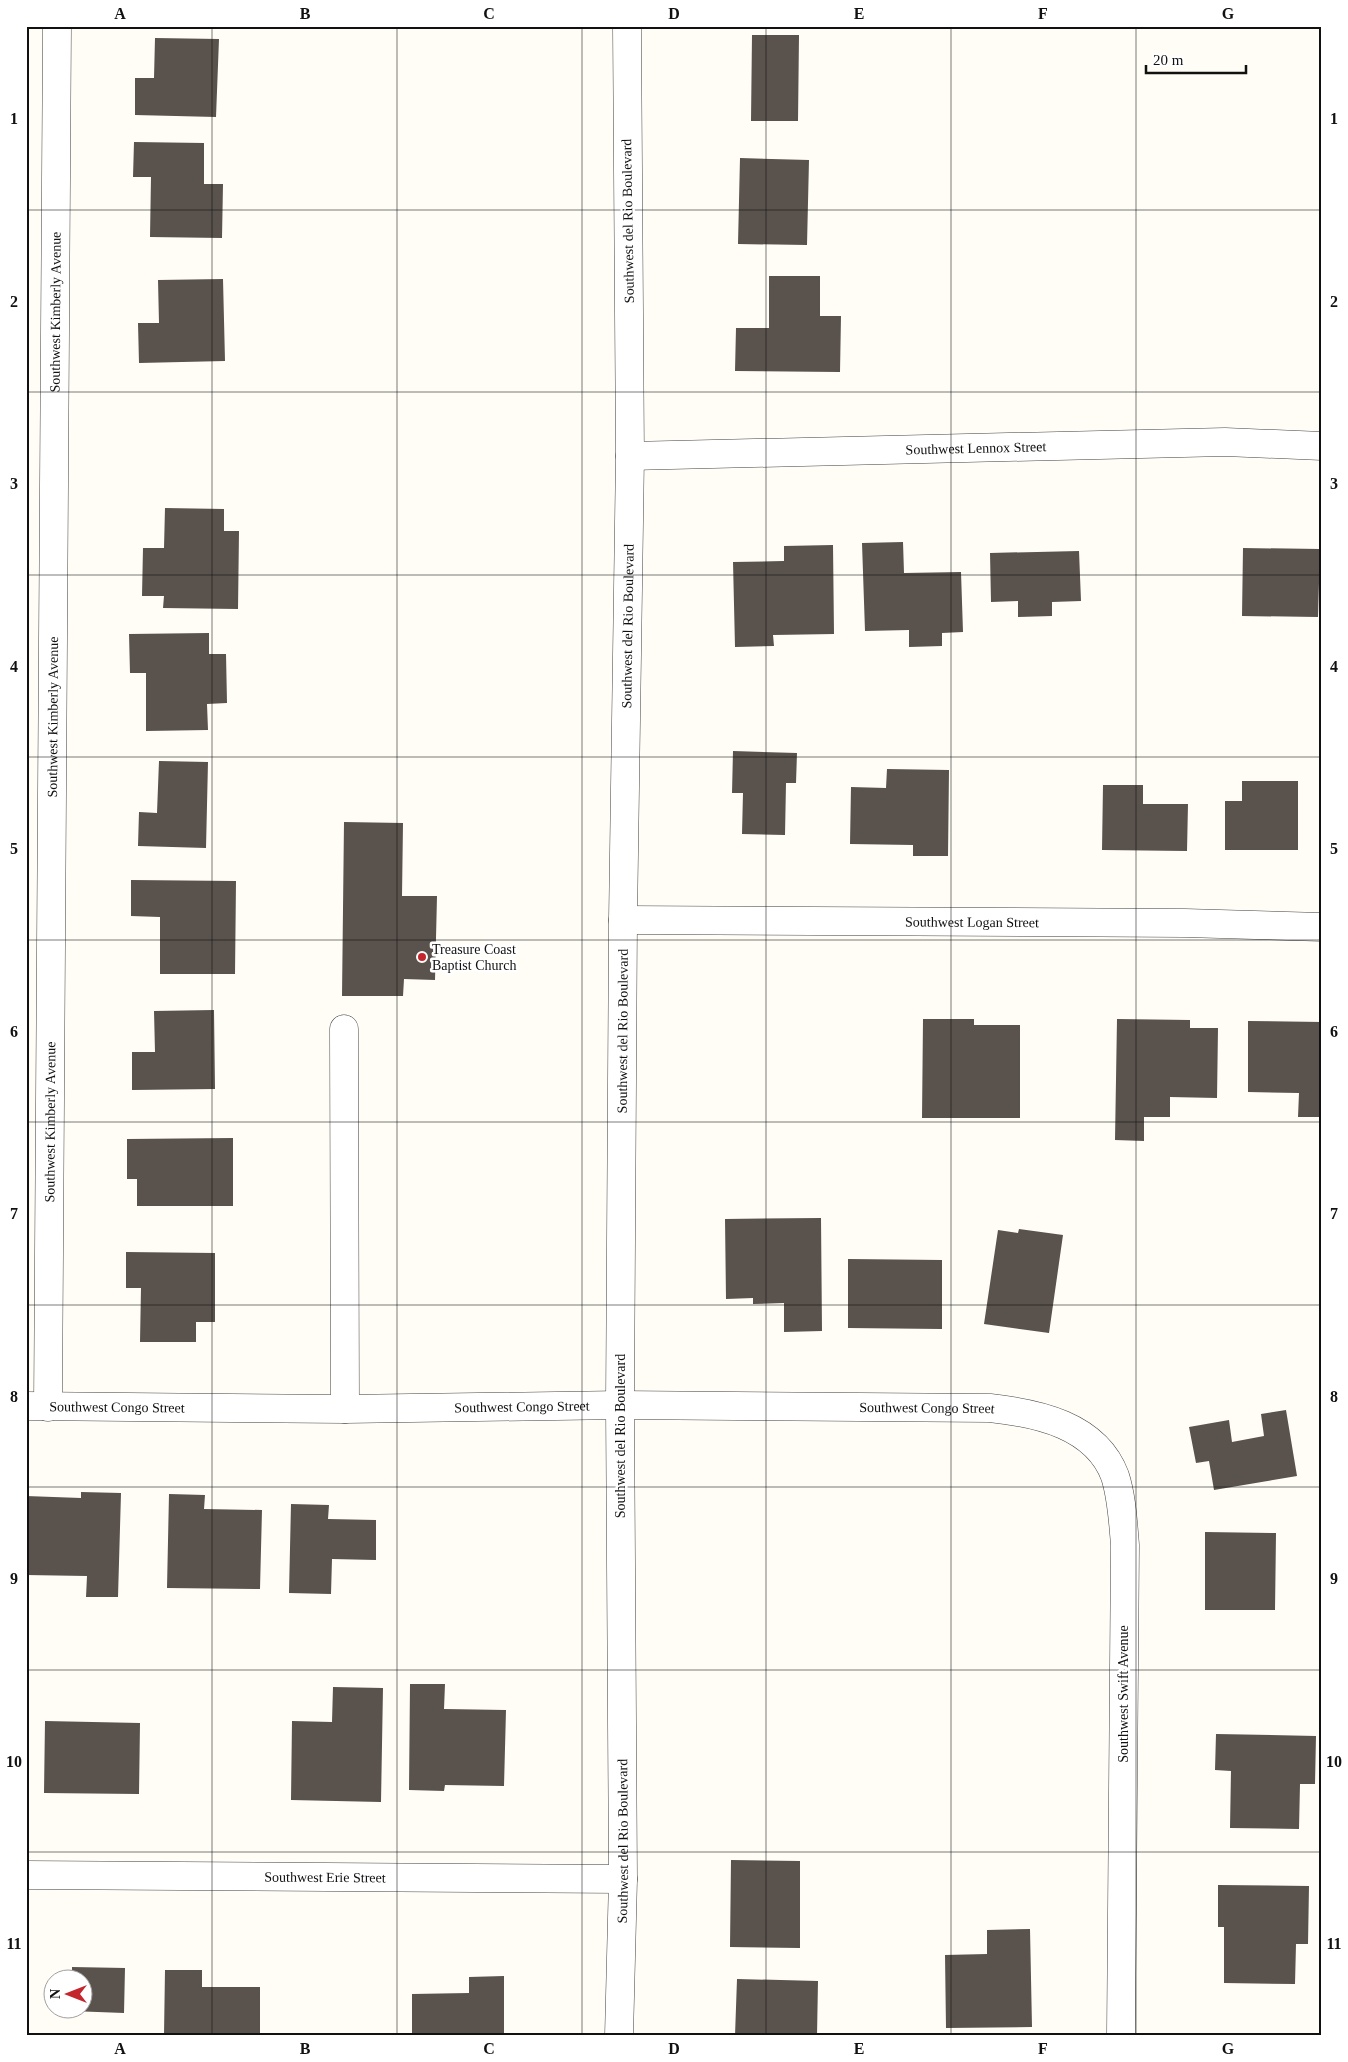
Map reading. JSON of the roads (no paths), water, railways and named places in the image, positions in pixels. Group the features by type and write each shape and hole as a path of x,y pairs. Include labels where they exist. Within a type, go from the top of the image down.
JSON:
{"street":[{"name":"Southwest Kimberly Avenue","path":"37,1407 57,26"},
{"name":"Southwest del Rio Boulevard","path":"619,2036 623,1878 620,1405 623,920 630,456 627,26"},
{"name":"Southwest Lennox Street","path":"630,456 1216,442 1322,446"},
{"name":"Southwest Logan Street","path":"623,920 1185,923 1322,927"},
{"path":"344,1029 345,1409"},
{"name":"Southwest Congo Street","path":"37,1407 345,1409 620,1405 990,1408 1018,1411"},
{"name":"Southwest Swift Avenue","path":"1018,1411 1044,1417 1066,1426 1084,1436 1102,1452 1114,1475 1121,1504 1125,1544 1121,2036"},
{"name":"Southwest Erie Street","path":"26,1875 623,1878"}],"place":[{"name":"Treasure Coast Baptist Church","path":"422,957"}]}
